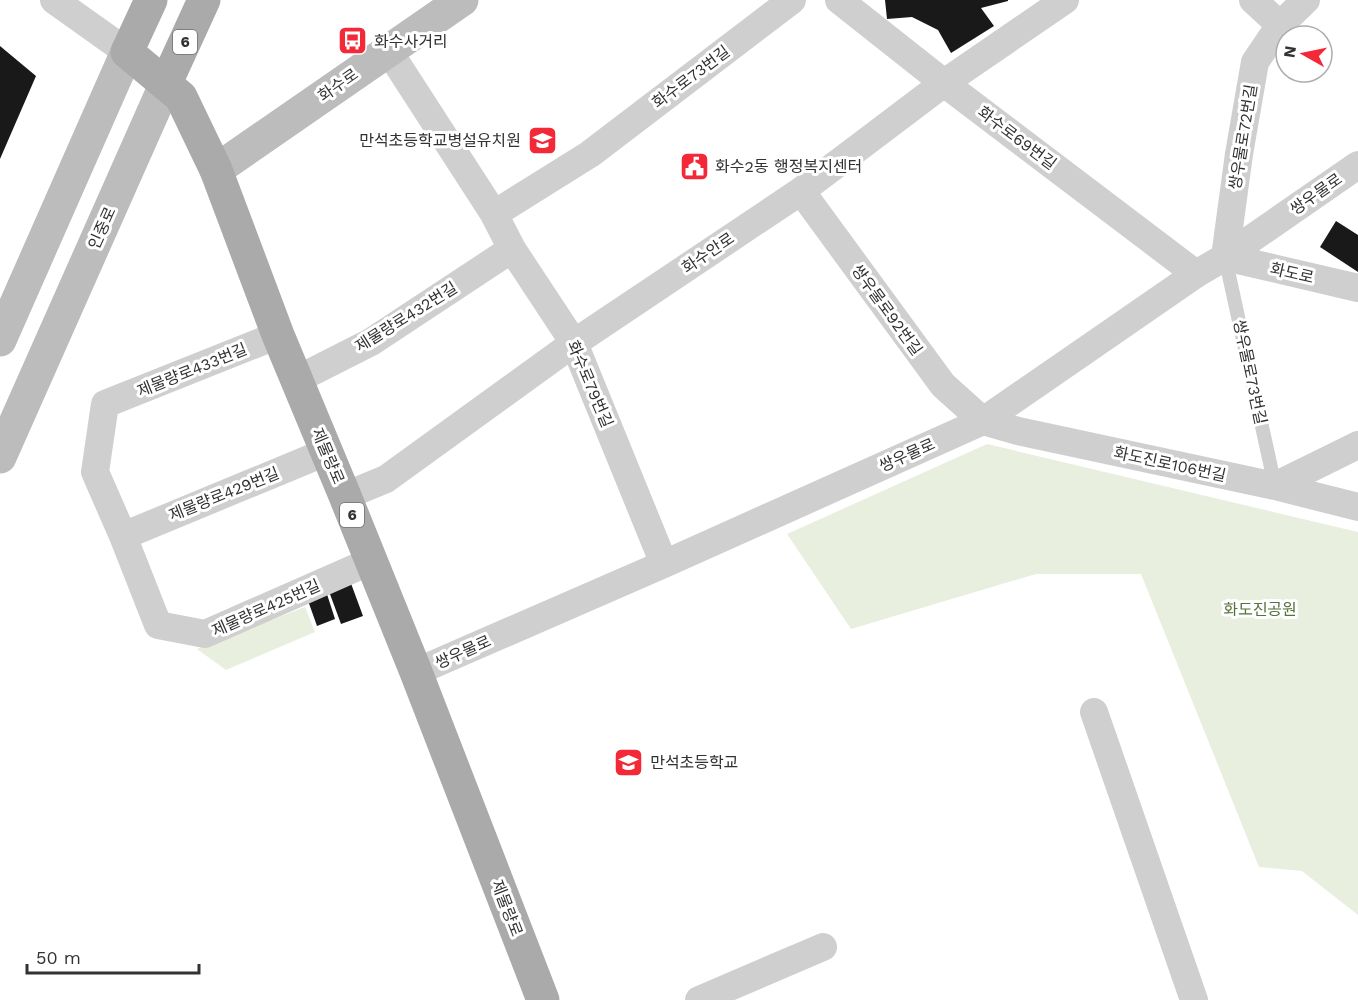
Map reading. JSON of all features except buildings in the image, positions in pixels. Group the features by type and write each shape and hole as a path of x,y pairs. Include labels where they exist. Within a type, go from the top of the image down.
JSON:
{"main road":[{"path":"0,340 151,0"},
{"name":"인중로","path":"0,457 204,0"},
{"name":"화수로","path":"216,170 462,0"},
{"name":"제물량로","path":"128,52 181,97 216,170 296,380 416,672 543,1000"}],"street":[{"name":"제물량로","path":"54,0 128,52"},
{"name":"화수로73번길","path":"494,214 590,154 792,0"},
{"name":"화수로69번길","path":"839,0 944,83 1196,274"},
{"name":"쌍우물로72번길","path":"1281,24 1305,0"},
{"path":"1254,1 1279,24"},
{"name":"화수안로","path":"345,496 386,479 574,343 801,191 1054,3"},
{"name":"쌍우물로72번길","path":"1225,257 1239,154 1255,62 1274,34"},
{"name":"화수로79번길","path":"388,50 494,214 512,249 574,343 664,564"},
{"name":"쌍우물로","path":"416,672 983,421 1358,165"},
{"name":"쌍우물로92번길","path":"801,191 943,385 983,421"},
{"name":"제물량로432번길","path":"296,380 371,342 512,249"},
{"name":"화도로","path":"1225,257 1358,288"},
{"name":"제물량로433번길","path":"123,536 95,472 105,404 278,334"},
{"name":"화도진로106번길","path":"983,421 1018,431 1275,486 1358,507"},
{"path":"1275,486 1358,445"},
{"name":"제물량로429번길","path":"123,536 326,452"},
{"name":"제물량로425번길","path":"123,536 158,625 206,634 370,561"},
{"path":"1094,712 1194,1000"},
{"path":"699,1000 823,947"}],"lane":[{"name":"쌍우물로73번길","path":"1225,257 1275,486"}],"green space":[{"name":"화도진공원","path":"987,444 1358,532 1358,915 1302,871 1259,867 1141,574 1036,574 851,629 787,534"},
{"path":"305,607 315,632 226,670 197,649"}],"place":[{"name":"화수사거리","path":"353,41"},
{"name":"만석초등학교병설유치원","path":"542,140"},
{"name":"화수2동 행정복지센터","path":"694,166"},
{"name":"만석초등학교","path":"629,762"}]}
